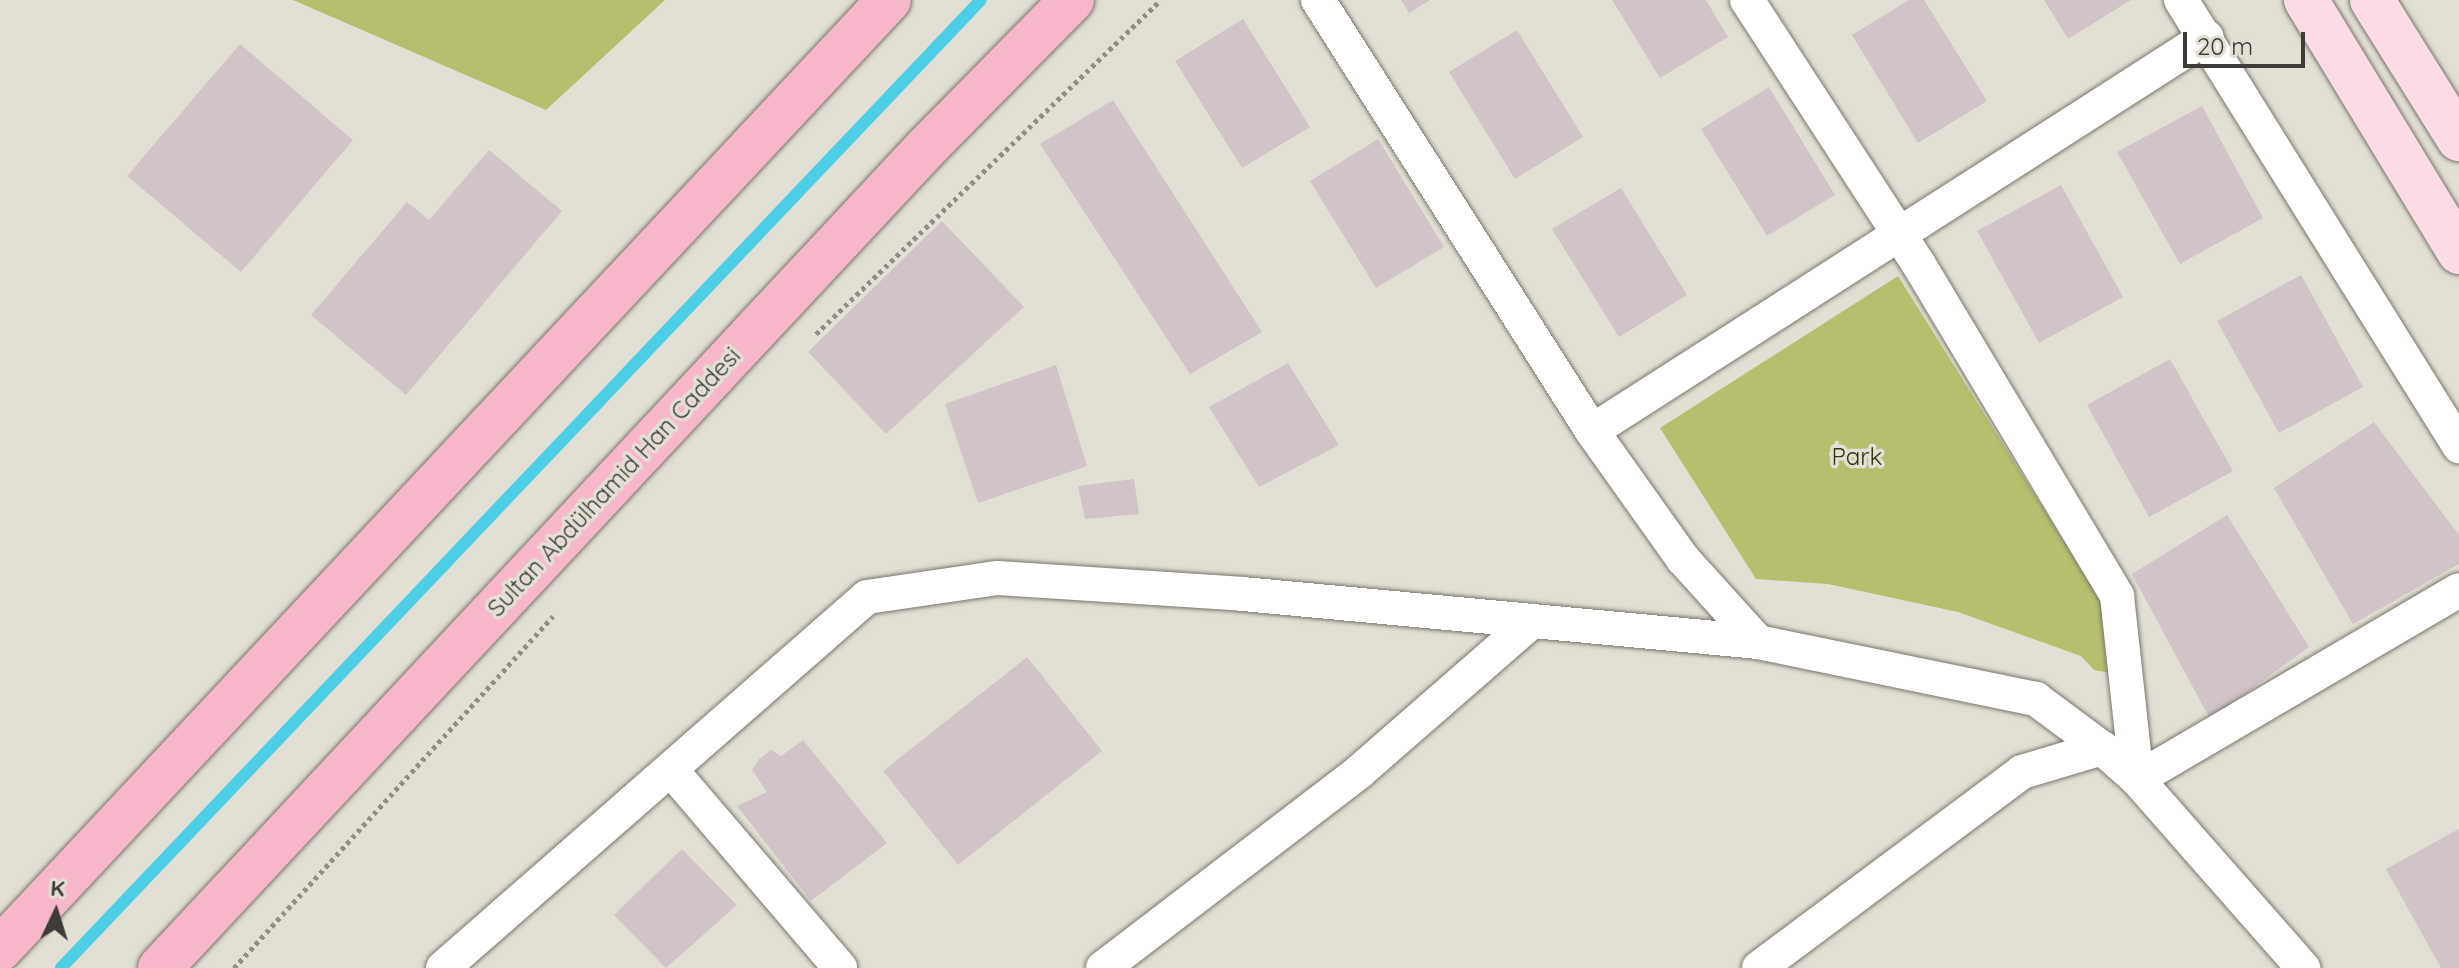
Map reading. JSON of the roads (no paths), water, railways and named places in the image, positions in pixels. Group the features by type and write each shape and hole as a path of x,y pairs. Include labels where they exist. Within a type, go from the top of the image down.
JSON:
{"main road":[{"path":"0,949 889,0"},
{"name":"Sultan Abdülhamid Han Caddesi","path":"160,968 926,148 1072,0"},
{"path":"2306,0 2459,252"},
{"path":"2372,0 2459,139"}],"street":[{"path":"1318,0 1592,431 1683,559 1758,642"},
{"path":"1747,0 1898,232 2117,596 2137,779"},
{"path":"2181,0 2207,37 2459,446"},
{"path":"1592,431 1898,232 2207,37"},
{"path":"443,968 672,771 867,597 998,578 1758,642 2036,699 2102,748 2137,779 2303,968"},
{"path":"2137,779 2459,590"},
{"path":"1103,968 1359,772 1532,621"},
{"path":"1759,968 2022,772 2102,748"},
{"path":"672,771 840,968"}],"waterway":[{"path":"61,968 981,0"}],"park label":[{"name":"Park","path":"1857,457"}]}
